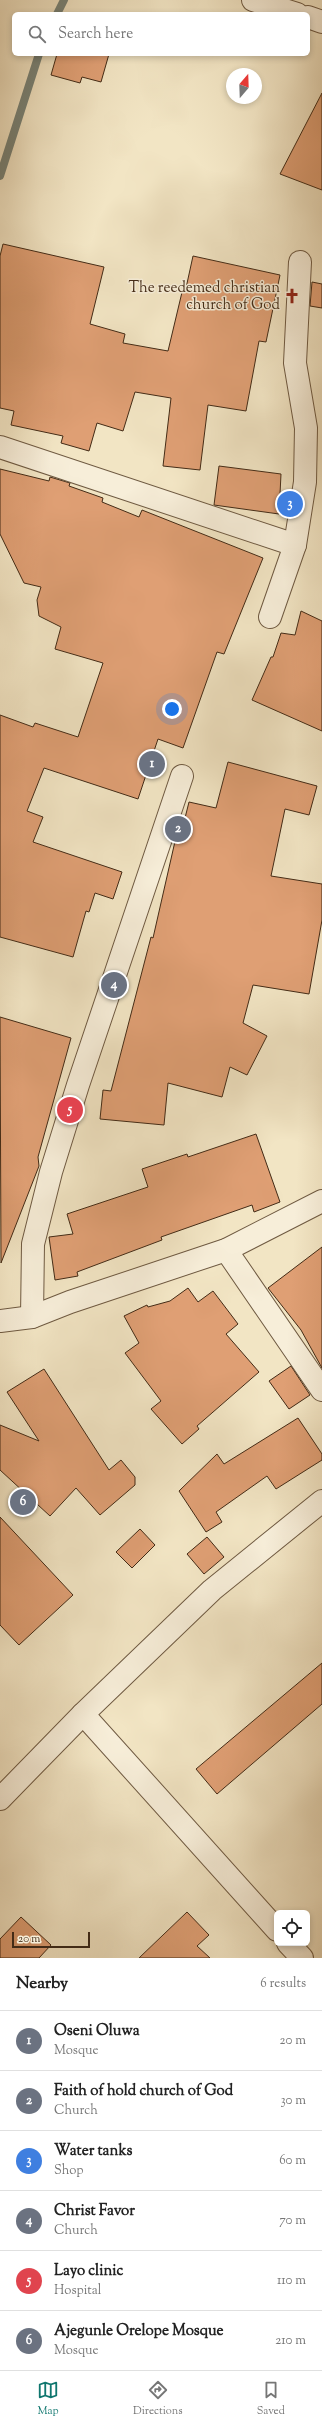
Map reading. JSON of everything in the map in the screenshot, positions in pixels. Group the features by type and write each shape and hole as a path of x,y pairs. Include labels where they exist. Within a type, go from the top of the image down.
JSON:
{"street":[{"path":"253,0 291,12"},
{"path":"310,18 322,22"},
{"path":"270,617 294,545 306,482 314,426 295,363 300,262"},
{"path":"0,447 294,545"},
{"path":"32,1317 33,1244 51,1172 75,1093 182,776"},
{"path":"0,1321 32,1317 70,1302 226,1250 322,1201"},
{"path":"226,1250 322,1390"},
{"path":"0,1799 83,1714 212,1590 322,1501"},
{"path":"83,1714 274,1927"},
{"path":"291,1946 302,1958"}],"building":[{"path":"56,56 108,56 101,82 82,77 80,83 51,75"},
{"path":"322,93 322,190 280,174"},
{"path":"3,244 104,267 90,324 125,334 123,343 168,351 183,288 186,288 193,256 280,275 266,342 259,341 246,411 208,405 200,470 163,466 171,398 135,392 123,431 97,423 89,451 61,443 63,436 11,425 14,411 0,408 0,256"},
{"path":"312,282 322,284 322,308 310,306"},
{"path":"219,466 281,474 279,514 214,505"},
{"path":"0,469 49,481 50,477 70,483 69,486 103,498 102,502 139,517 142,510 263,558 224,654 217,652 183,748 158,739 138,799 44,768 27,811 43,817 33,842 122,872 113,899 95,893 89,912 86,911 73,957 0,937 0,715 33,727 35,723 78,737 103,663 55,649 61,627 39,616 37,600 41,587 24,583 0,534"},
{"path":"301,611 322,621 322,731 252,700 271,657 273,657 281,633 295,635"},
{"path":"228,762 317,786 309,815 285,809 271,876 322,884 322,920 309,994 253,985 243,1023 267,1036 247,1075 230,1067 222,1097 168,1083 164,1125 100,1119 103,1090 111,1091 151,937 153,938 176,837 180,838 189,802 216,808"},
{"path":"0,1017 71,1038 38,1157 39,1166 1,1263"},
{"path":"256,1134 280,1202 254,1212 252,1205 161,1237 162,1240 77,1272 78,1276 55,1280 49,1237 73,1234 67,1214 148,1187 142,1169 187,1154 188,1157"},
{"path":"322,1247 322,1368 301,1330 268,1288"},
{"path":"188,1288 198,1302 213,1291 238,1324 226,1334 259,1372 197,1426 199,1429 182,1444 151,1409 161,1401 125,1353 139,1343 124,1316 147,1305 148,1307 170,1301"},
{"path":"291,1366 310,1395 289,1409 269,1381"},
{"path":"44,1369 109,1470 121,1460 135,1477 135,1485 100,1515 76,1488 50,1516 0,1470 0,1425 39,1441 7,1392"},
{"path":"298,1418 322,1454 322,1460 276,1489 267,1476 216,1512 222,1522 206,1532 179,1491 217,1454 224,1464"},
{"path":"0,1517 73,1595 19,1645 0,1625"},
{"path":"140,1529 155,1545 132,1568 116,1552"},
{"path":"207,1537 224,1557 204,1574 187,1554"},
{"path":"322,1663 322,1704 217,1794 196,1769"},
{"path":"187,1912 209,1935 197,1946 210,1958 139,1958"},
{"path":"21,1917 51,1945 39,1958 0,1958 0,1939"}],"waterway":[{"path":"58,12 64,0"},
{"path":"0,176 38,56"}],"place":[{"name":"The reedemed christian church of God","path":"292,296"},
{"name":"Water tanks","path":"290,504"},
{"name":"Oseni Oluwa","path":"152,764"},
{"name":"Faith of hold church of God","path":"178,829"},
{"name":"Christ Favor","path":"114,985"},
{"name":"Layo clinic","path":"70,1110"},
{"name":"Ajegunle Orelope Mosque","path":"23,1502"}]}
